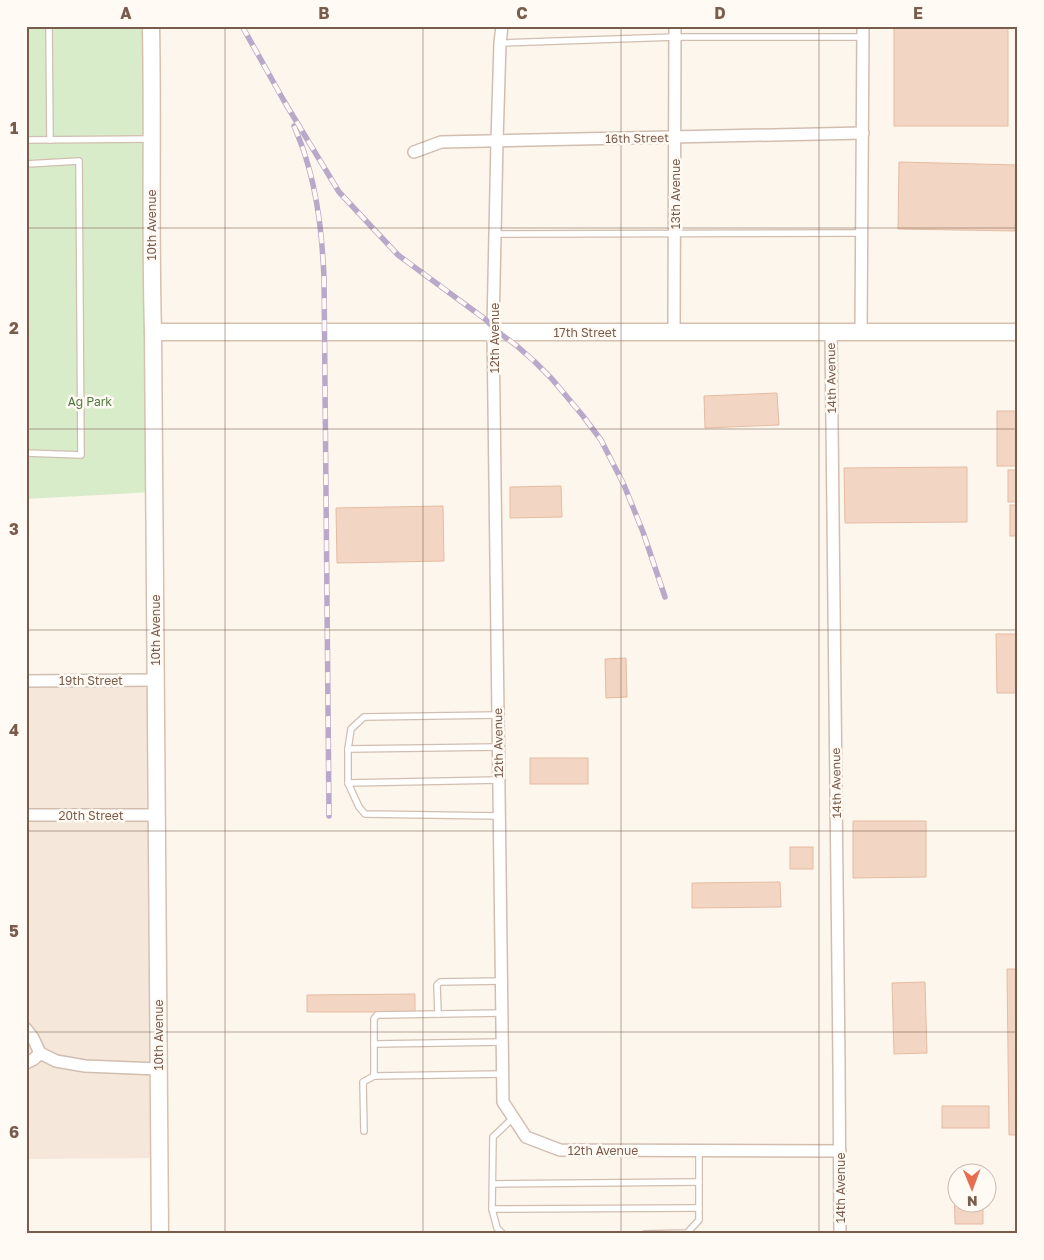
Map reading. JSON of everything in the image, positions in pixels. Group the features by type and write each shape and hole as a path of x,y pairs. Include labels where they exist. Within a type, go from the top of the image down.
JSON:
{"main road":[{"name":"10th Avenue","path":"151,26 151,259 160,1234"},
{"name":"17th Street","path":"153,332 1018,332"}],"street":[{"name":"12th Avenue","path":"502,26 496,141 493,332 503,1102 526,1137 560,1150 840,1151"},
{"name":"13th Avenue","path":"674,332 675,32"},
{"path":"861,332 863,32"},
{"name":"16th Street","path":"414,152 441,142 863,133"},
{"name":"14th Avenue","path":"831,332 840,1234"},
{"name":"19th Street","path":"26,681 155,680"},
{"name":"20th Street","path":"26,815 156,815"},
{"path":"26,1029 33,1038 40,1053 56,1061 85,1066 158,1069"},
{"path":"26,1063 34,1060 40,1053"}],"lane":[{"path":"49,26 50,140"},
{"path":"500,43 675,32 863,32"},
{"path":"26,140 152,139"},
{"path":"26,164 79,161 81,456 26,453"},
{"path":"494,234 862,232"},
{"path":"498,715 364,717 351,728 348,749 348,783 359,807 365,814 499,816"},
{"path":"348,749 498,747"},
{"path":"348,783 499,780"},
{"path":"438,1014 437,985 440,982 501,981"},
{"path":"374,1076 374,1019 377,1015 502,1013"},
{"path":"374,1044 502,1042"},
{"path":"364,1131 363,1082 374,1076 503,1074"},
{"path":"503,1234 497,1228 492,1209 493,1137 514,1118"},
{"path":"645,1234 687,1233 699,1220 699,1150"},
{"path":"493,1184 699,1182"},
{"path":"492,1209 699,1208"}],"shaded area":[{"path":"155,680 159,1158 26,1159 26,681"}],"green space":[{"name":"Ag Park","path":"26,26 151,26 154,492 26,499"}],"building":[{"path":"894,26 1008,26 1008,126 894,126"},
{"path":"899,162 1016,165 1015,231 898,229"},
{"path":"777,393 779,425 705,428 704,396"},
{"path":"997,411 1018,411 1018,466 997,466"},
{"path":"967,467 967,522 845,523 844,468"},
{"path":"1008,470 1018,470 1018,502 1008,502"},
{"path":"561,486 562,517 510,518 510,487"},
{"path":"1010,505 1018,505 1018,536 1010,536"},
{"path":"443,506 444,561 337,563 336,508"},
{"path":"996,634 1018,634 1018,693 997,693"},
{"path":"626,658 627,697 606,698 605,659"},
{"path":"530,758 588,758 588,784 530,784"},
{"path":"853,821 926,821 926,877 853,878"},
{"path":"790,847 813,847 813,869 790,869"},
{"path":"780,882 781,907 692,908 692,883"},
{"path":"1007,969 1018,969 1018,1135 1009,1135"},
{"path":"925,982 927,1053 894,1054 892,983"},
{"path":"415,994 415,1012 307,1012 307,995"},
{"path":"942,1106 989,1106 989,1128 942,1128"},
{"path":"955,1212 983,1212 983,1224 955,1224"}],"railway":[{"path":"242,26 284,101 339,192 398,255 485,319 535,362 552,379 601,440 624,485 643,532 665,597"},
{"path":"294,126 305,155 316,200 321,231 324,277 329,816"}]}
